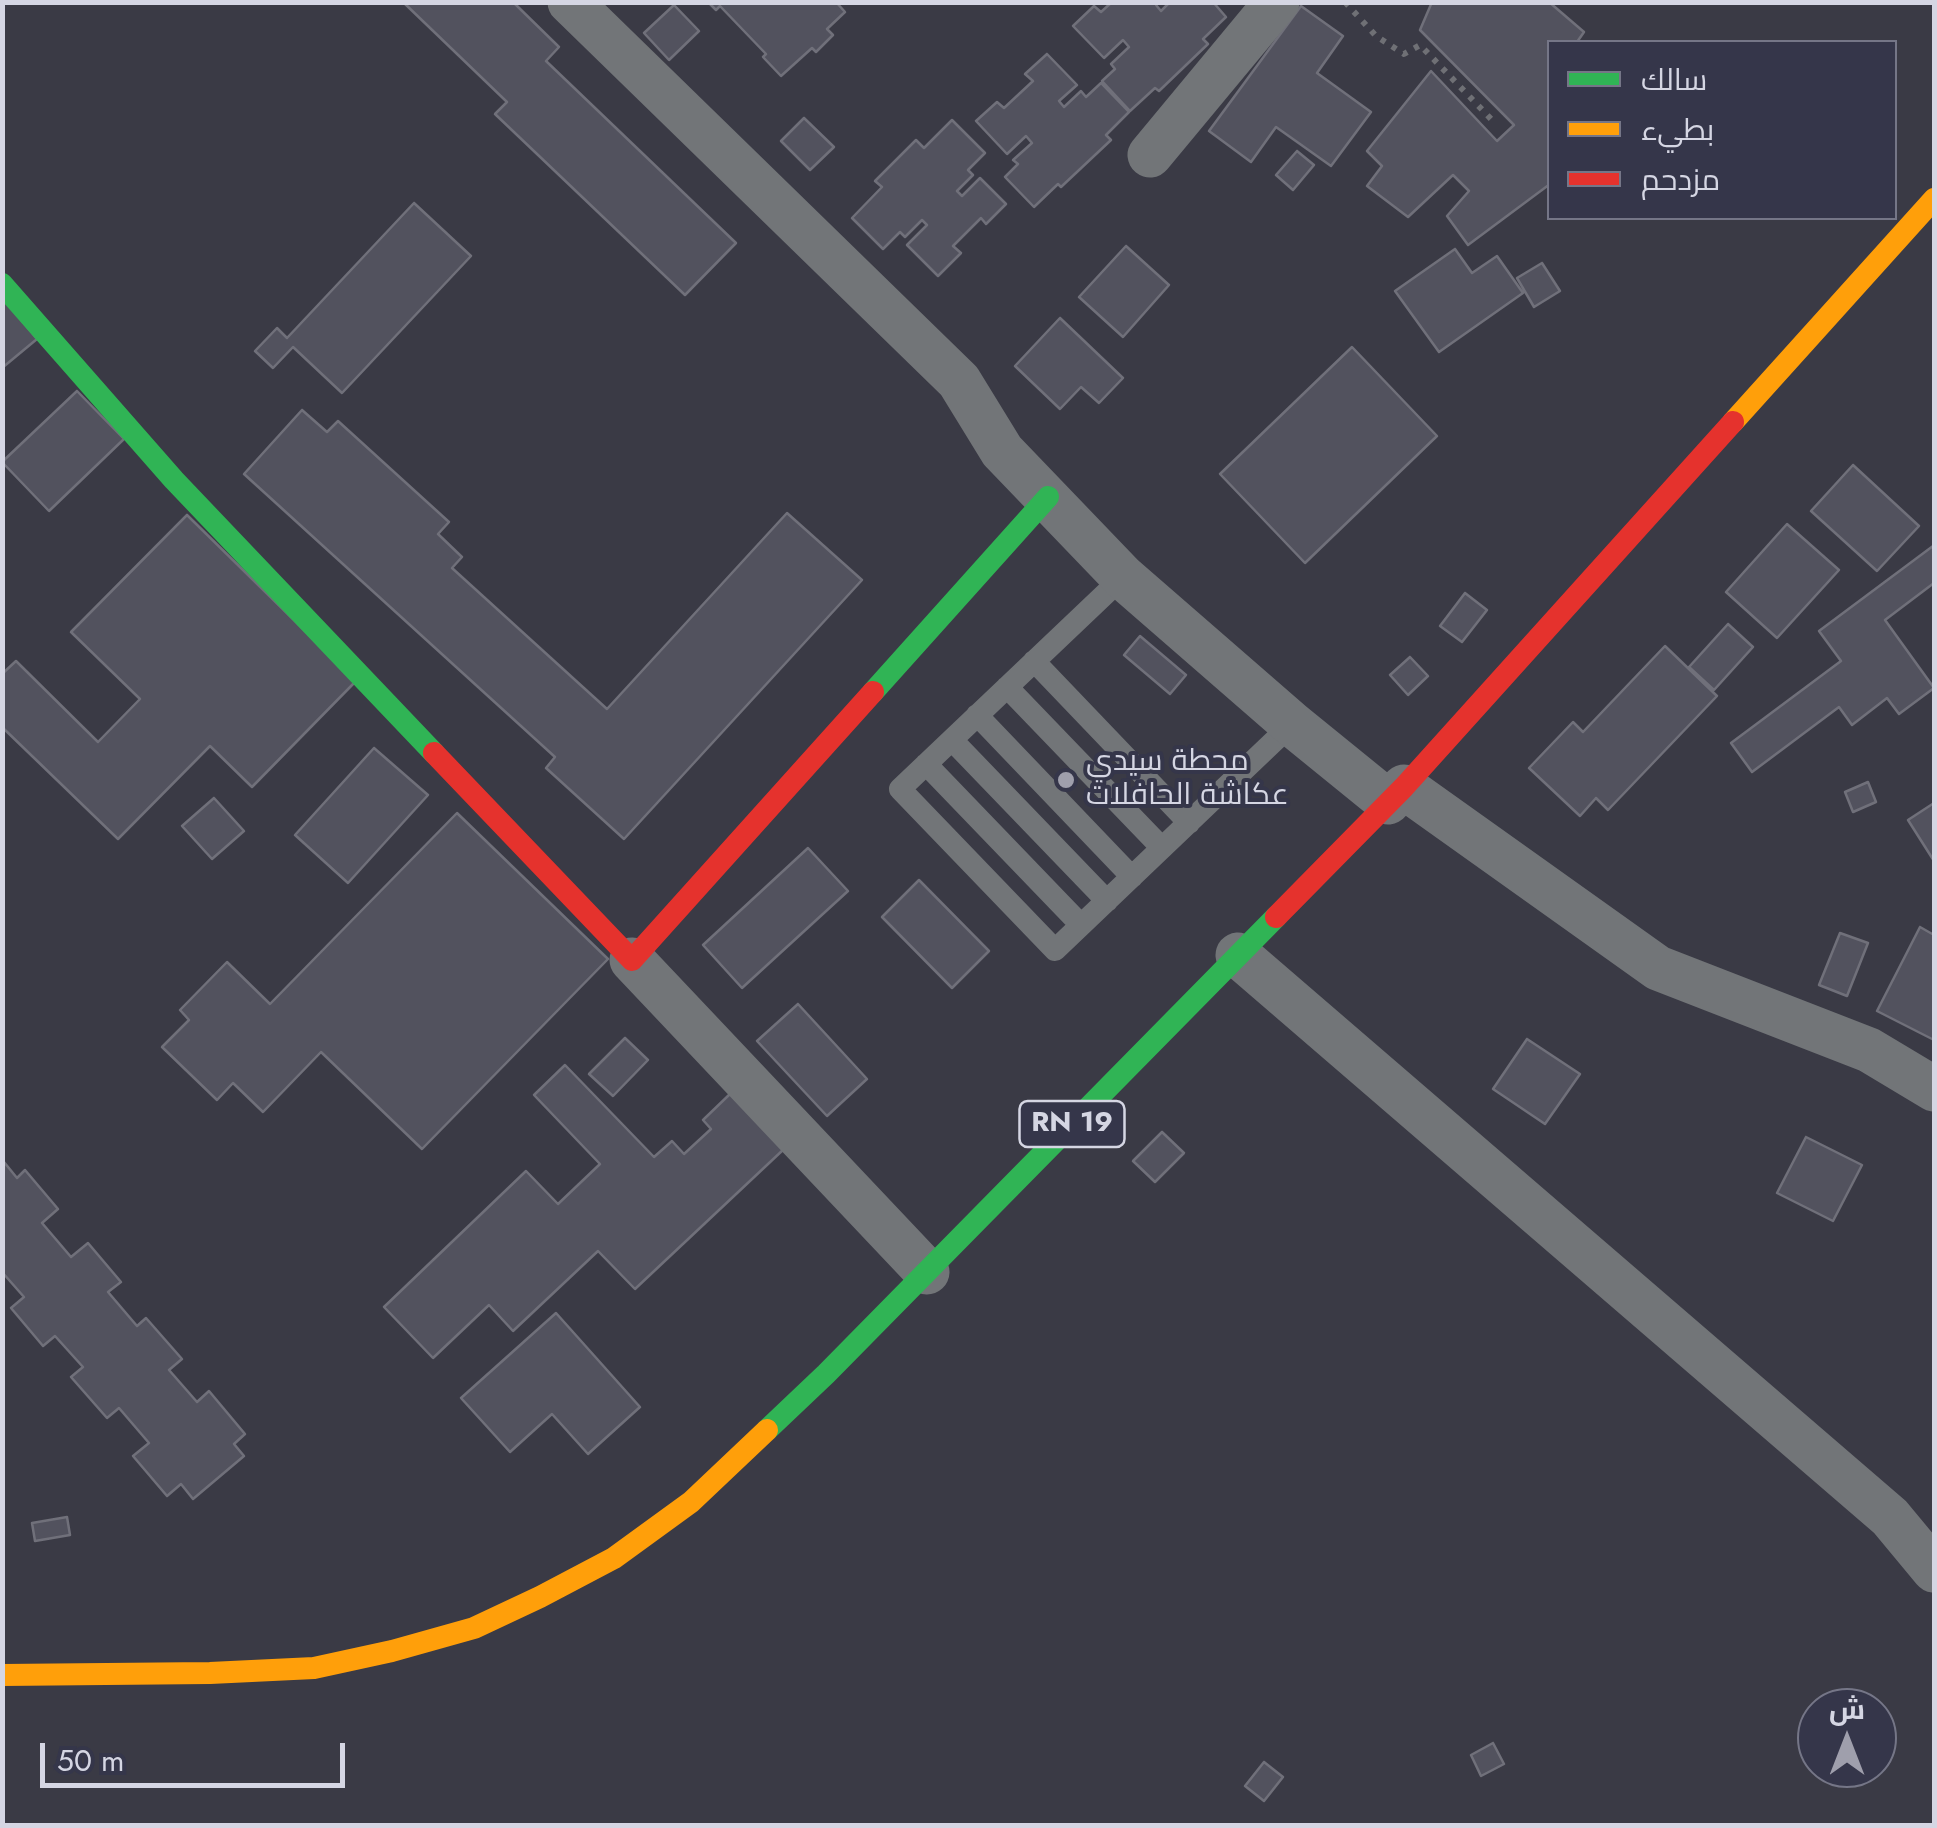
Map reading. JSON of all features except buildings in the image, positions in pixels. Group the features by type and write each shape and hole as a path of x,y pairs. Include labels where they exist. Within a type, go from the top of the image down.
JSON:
{"main road":[{"name":"RN 19","path":"2,1675 314,1668 392,1651 474,1628 614,1558 691,1502 826,1374 1396,794 1934,199"},
{"path":"2,284 174,480 632,960 1048,496"}],"street":[{"path":"570,2 959,381 1002,450 1122,577 1292,724 1658,968 1869,1050 1934,1089"},
{"path":"1150,155 1277,2"},
{"path":"1238,955 1890,1517 1934,1570"},
{"path":"632,960 927,1272"}],"lane":[{"path":"1122,577 900,789 1055,950 1292,724"},
{"path":"1034,661 1189,822"},
{"path":"1007,687 1162,848"},
{"path":"978,715 1132,876"},
{"path":"952,740 1107,901"},
{"path":"926,764 1081,925"}],"path":[{"path":"1345,2 1376,36 1404,54 1420,45 1493,120"}],"traffic: fast":[{"path":"2,284 174,480 434,753"},
{"path":"873,692 1048,497"},
{"path":"767,1430 1276,917"}],"traffic: slow":[{"path":"1733,422 1934,199"},
{"path":"2,1675 314,1668 474,1628 614,1558 691,1502 767,1430"}],"traffic: jam":[{"path":"1276,917 1404,787 1733,422"},
{"path":"434,753 632,960 873,692"}],"place":[{"name":"محطة سيدي عكاشة الحافلات","path":"1066,780"}]}
